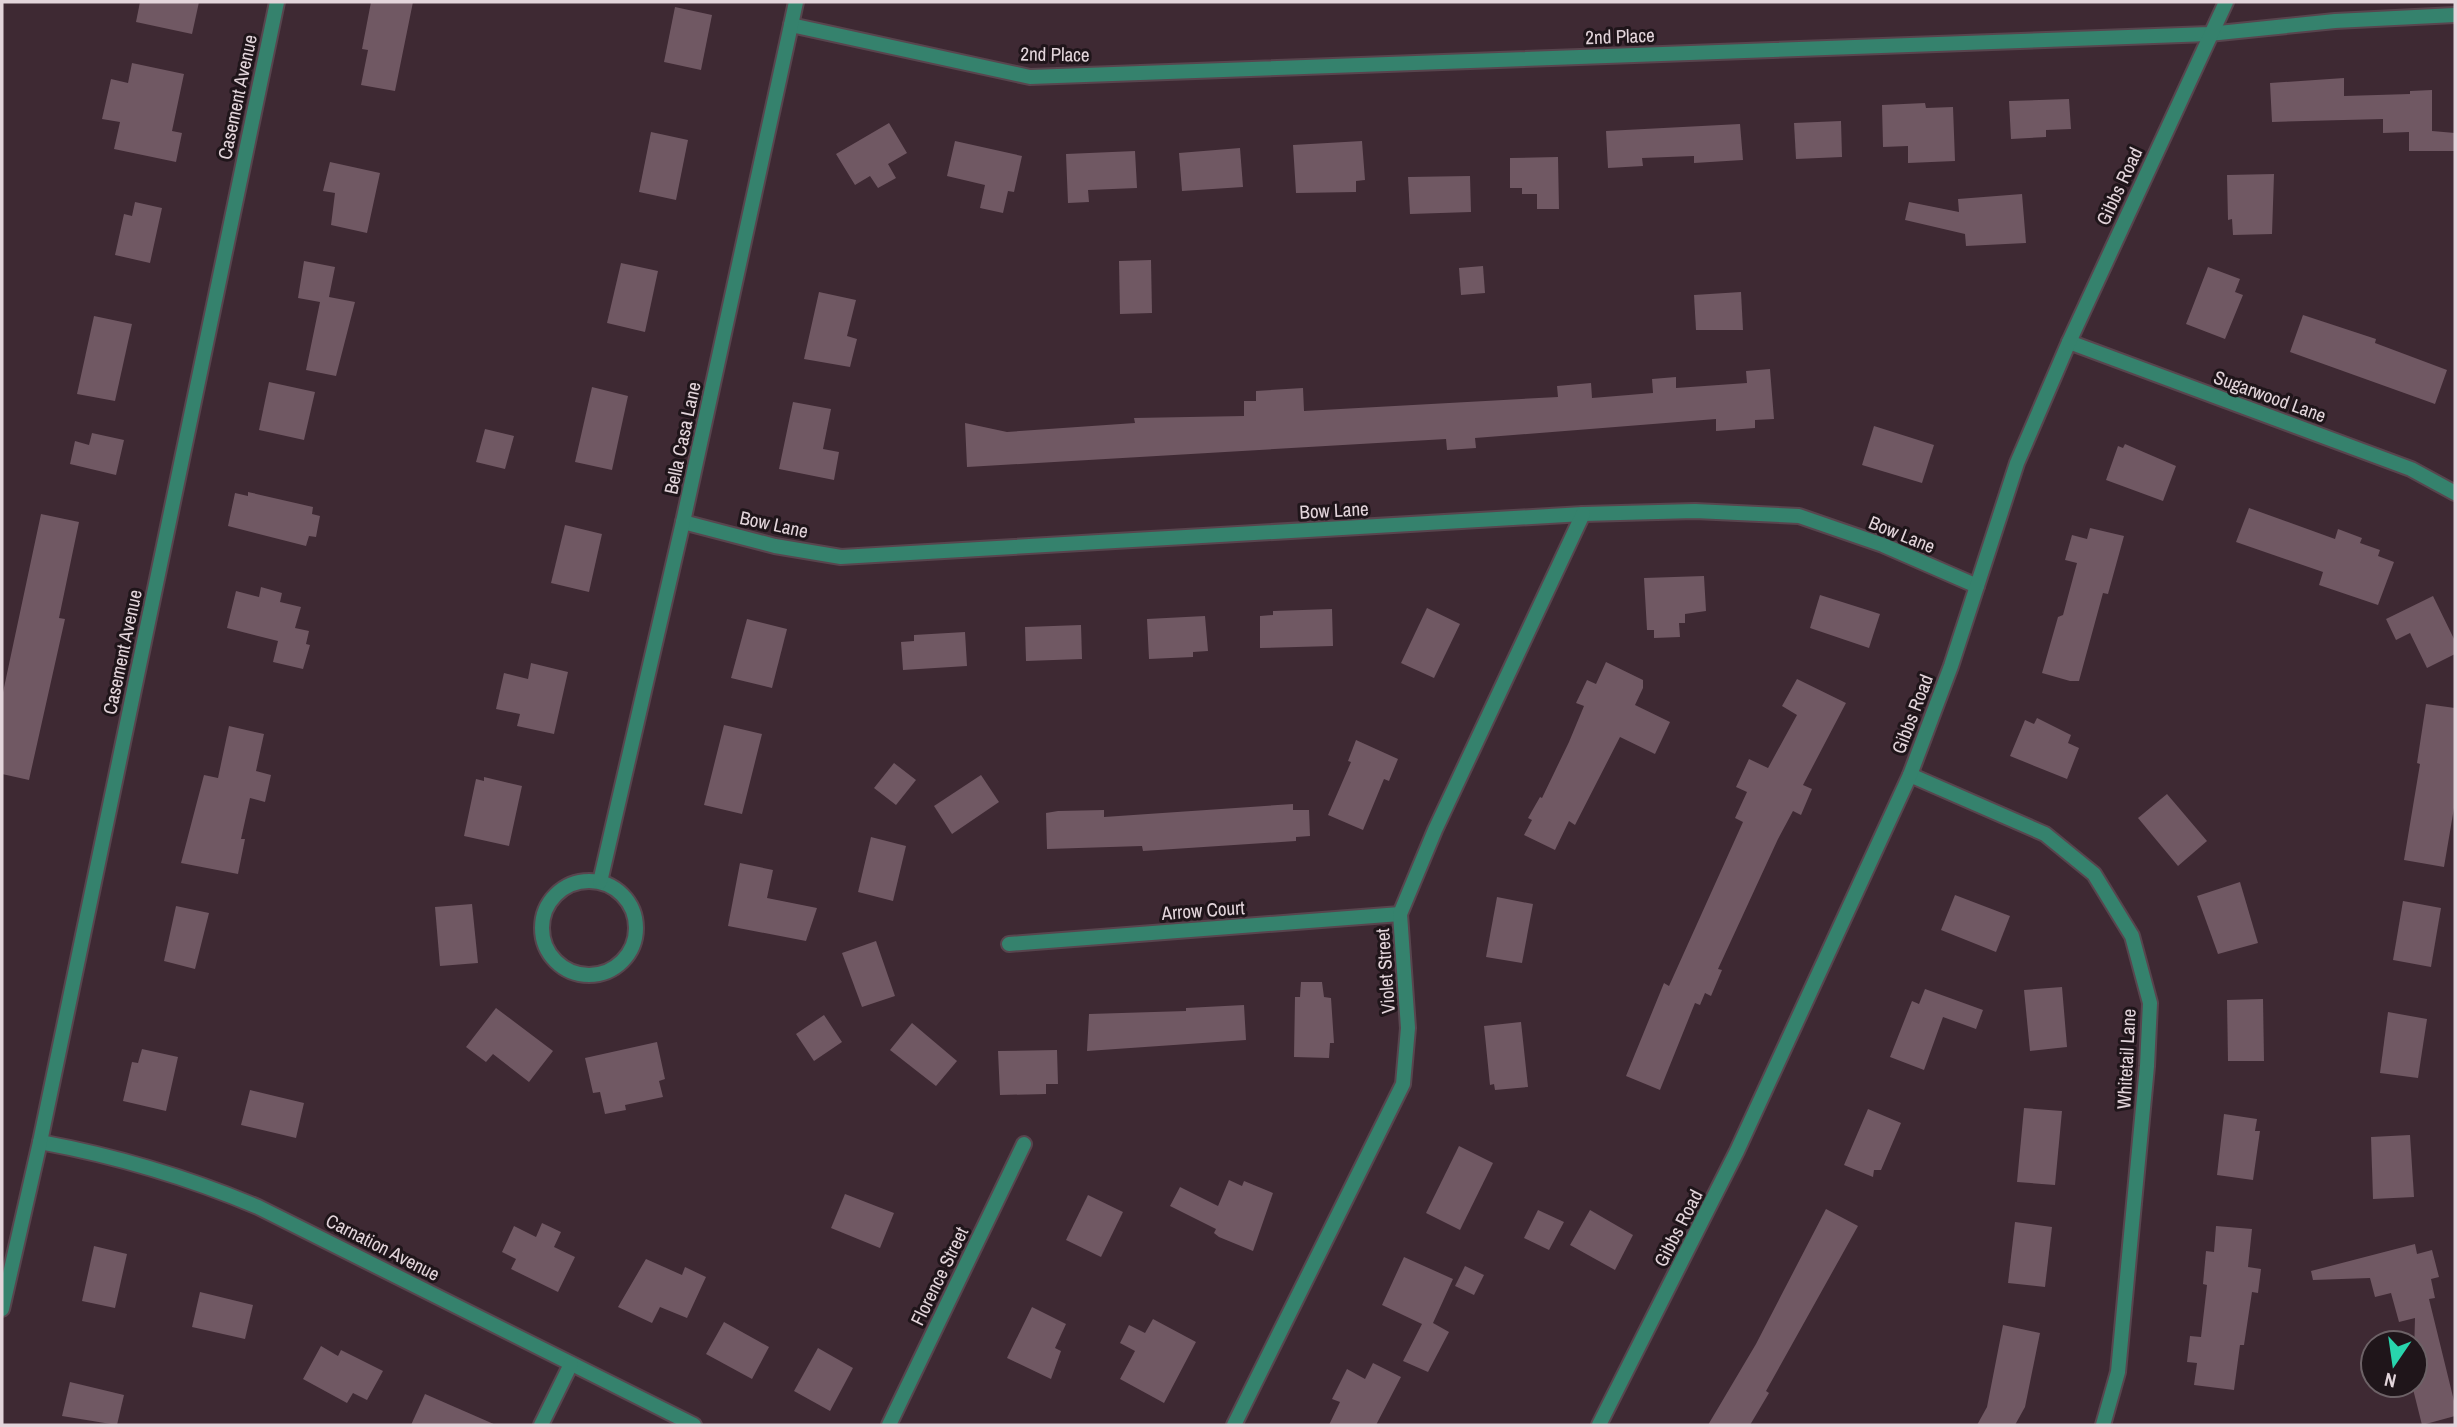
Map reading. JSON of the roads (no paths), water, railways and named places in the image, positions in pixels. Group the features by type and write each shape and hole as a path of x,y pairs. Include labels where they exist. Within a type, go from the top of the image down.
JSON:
{"street":[{"name":"Casement Avenue","path":"2,1309 40,1142 277,2"},
{"name":"Bella Casa Lane","path":"600,882 683,522 796,2"},
{"name":"Gibbs Road","path":"1599,1425 1737,1151 1910,775 2017,463 2069,342 2226,2"},
{"name":"2nd Place","path":"791,24 1030,77 2209,34 2334,20 2455,15"},
{"name":"Sugarwood Lane","path":"2069,342 2411,469 2455,493"},
{"name":"Bow Lane","path":"683,522 775,546 841,557 1583,514 1695,511 1799,516 1883,545 1977,586"},
{"name":"Violet Street","path":"1234,1425 1404,1084 1408,1028 1400,914 1435,830 1583,514"},
{"name":"Whitetail Lane","path":"1910,775 2045,834 2094,874 2132,936 2150,1003 2147,1066 2118,1372 2103,1425"},
{"path":"582,882 600,882 617,890 629,904 636,921 635,940 627,957 613,969 596,975 578,974 561,966 548,953 542,936 543,917 551,900 564,888 582,882"},
{"name":"Arrow Court","path":"1009,944 1400,914"},
{"name":"Carnation Avenue","path":"40,1142 104,1154 192,1179 258,1207 694,1425"},
{"name":"Florence Street","path":"889,1425 1024,1143"},
{"path":"541,1425 571,1364"}]}
